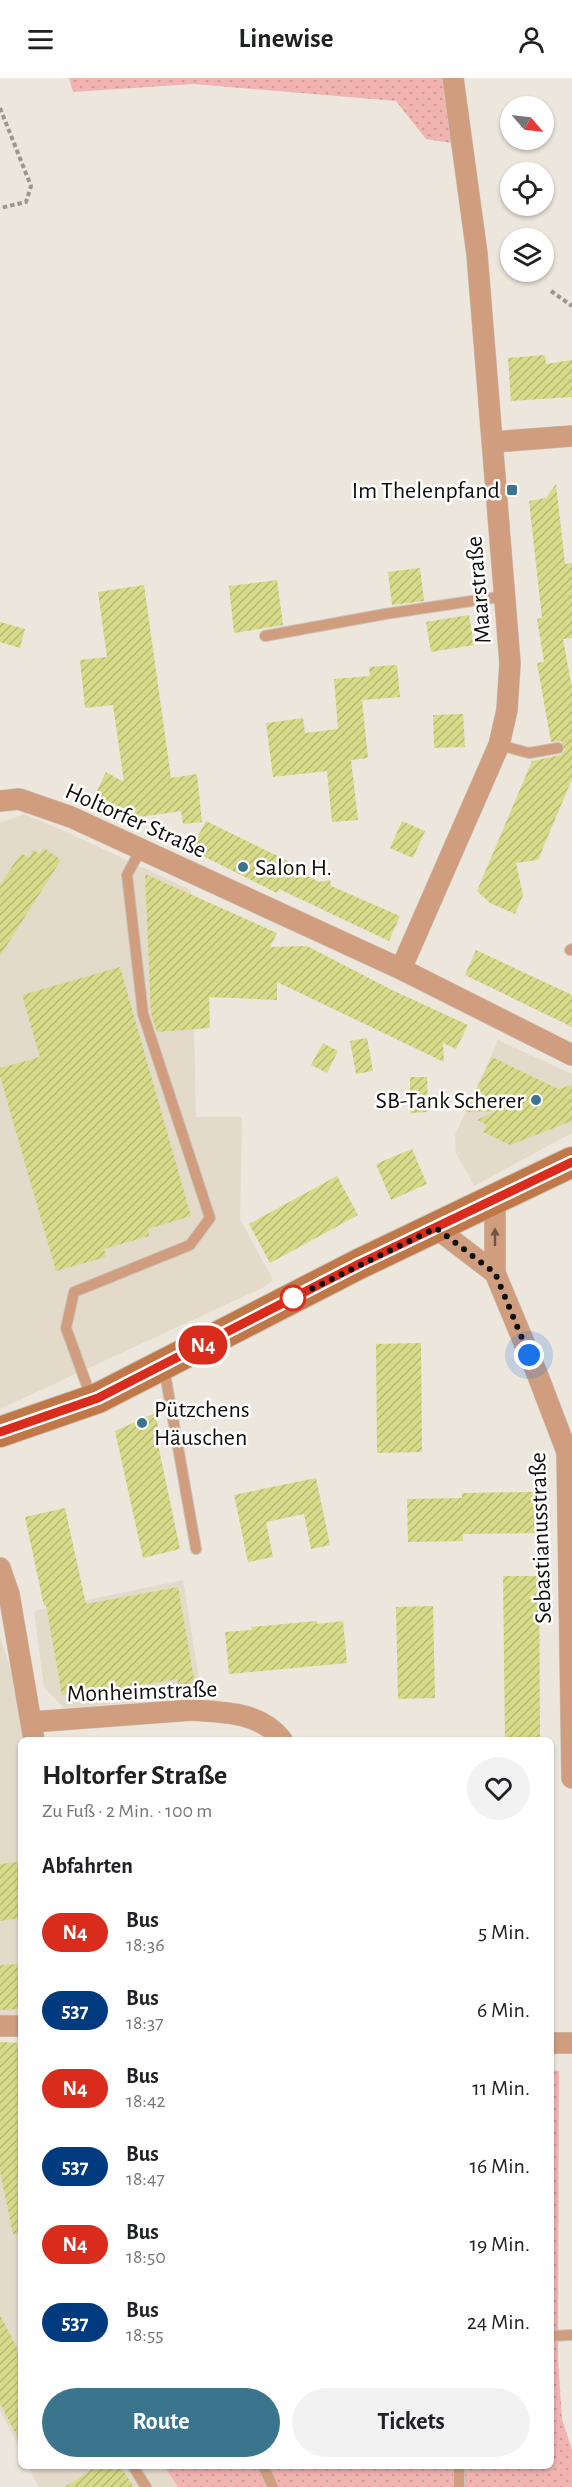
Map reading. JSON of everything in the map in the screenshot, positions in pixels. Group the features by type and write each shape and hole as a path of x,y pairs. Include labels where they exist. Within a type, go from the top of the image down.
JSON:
{"street":[{"name":"Maarstraße","path":"401,969 499,745 507,710 510,663 477,254 453,78"},
{"path":"493,442 572,436"},
{"name":"Holtorfer Straße","path":"0,801 20,799 71,817 401,969 572,1056"},
{"path":"0,1432 93,1400 359,1264 572,1161"},
{"name":"Sebastianusstraße","path":"495,1200 495,1273 569,1452 572,1778"},
{"path":"436,1228 495,1273"},
{"path":"0,1568 9,1594 33,1731"},
{"name":"Monheimstraße","path":"33,1731 192,1710 244,1714 261,1722 278,1737"},
{"path":"0,2026 18,2026"},
{"path":"554,2043 572,2043"}],"lane":[{"path":"265,636 385,614 505,596"},
{"path":"499,745 529,753 558,748"},
{"path":"93,1400 66,1328 74,1292 190,1245 210,1218 142,1014 127,875 141,849"},
{"path":"163,1365 196,1550"},
{"path":"554,2336 572,2335"},
{"path":"135,2469 146,2487"},
{"path":"264,2469 273,2487"},
{"path":"459,2469 459,2487"}],"path":[{"path":"0,108 31,186 26,202 0,208"},
{"path":"551,291 572,306"}],"shaded area":[{"path":"69,78 442,78 451,143 426,139 396,101 193,84 73,92"},
{"path":"24,814 191,890 196,1117 242,1117 240,1219 273,1280 264,1287 0,1409 0,823"},
{"path":"498,1040 572,1074 572,1133 474,1186 456,1153 455,1135"},
{"path":"183,1580 202,1697 64,1708 44,1687 34,1611"},
{"path":"0,1636 18,1694 23,1737 18,1737 18,2018 0,2018"},
{"path":"0,2043 18,2043 18,2445 0,2410"},
{"path":"554,2070 559,2071 558,2359 562,2419 572,2450 572,2487 178,2487 166,2469 554,2469"},
{"path":"30,2469 166,2469 178,2487 39,2487"}],"building":[{"path":"545,355 546,364 572,360 572,397 511,401 508,358"},
{"path":"556,484 565,564 572,563 572,638 563,639 572,688 572,779 538,860 516,863 523,895 515,914 490,903 477,891 532,761 560,755 565,750 561,741 551,742 537,663 544,662 537,619 542,618 529,501 546,498"},
{"path":"420,568 424,601 392,605 388,572"},
{"path":"277,580 283,625 234,633 229,586"},
{"path":"144,585 171,778 197,774 202,822 183,824 181,811 126,819 92,801 106,772 124,782 113,705 85,708 80,660 107,657 98,592"},
{"path":"469,615 474,645 431,652 426,622"},
{"path":"0,622 25,629 20,648 0,642"},
{"path":"397,665 400,697 362,700 368,758 351,760 358,820 332,822 327,771 273,777 266,723 303,718 305,733 338,729 334,679 370,676 369,667"},
{"path":"463,714 465,747 434,748 433,715"},
{"path":"206,821 296,865 294,869 319,882 330,880 331,886 400,916 389,941 279,889 277,893 191,850"},
{"path":"402,821 425,831 413,858 390,848"},
{"path":"44,848 61,860 0,956 0,885 21,853 29,858 33,850 40,854"},
{"path":"145,874 277,933 270,947 307,946 392,990 468,1025 456,1049 443,1043 444,1062 277,982 277,1000 209,997 210,1028 157,1032 151,1013"},
{"path":"476,950 572,995 572,1027 465,975"},
{"path":"120,967 191,1216 148,1229 149,1236 104,1249 106,1257 56,1271 0,1076 0,1068 40,1057 22,995"},
{"path":"367,1038 373,1071 356,1074 350,1041"},
{"path":"323,1043 338,1051 327,1073 311,1065"},
{"path":"492,1057 558,1089 572,1085 572,1121 510,1145 483,1132 487,1125 477,1120 496,1111 466,1112"},
{"path":"410,1077 427,1077 428,1112 410,1113"},
{"path":"412,1149 427,1184 391,1200 376,1164"},
{"path":"337,1176 358,1215 270,1263 249,1224"},
{"path":"421,1343 422,1452 377,1453 376,1344"},
{"path":"155,1413 161,1439 157,1440 180,1549 143,1558 115,1431"},
{"path":"316,1478 330,1545 311,1549 304,1514 266,1522 273,1557 248,1562 234,1495"},
{"path":"534,1492 535,1533 463,1534 463,1541 408,1542 407,1499 462,1498 462,1493"},
{"path":"65,1508 86,1604 178,1587 195,1685 179,1688 177,1679 102,1695 101,1688 62,1695 46,1605 44,1606 25,1517"},
{"path":"503,1576 539,1576 540,1737 505,1737"},
{"path":"433,1606 435,1698 398,1699 396,1607"},
{"path":"317,1621 317,1624 343,1621 347,1663 229,1674 225,1632 252,1630 251,1627"},
{"path":"18,1862 18,1918 0,1921 0,1864"},
{"path":"18,1964 18,2009 0,2010 0,1965"},
{"path":"0,2042 18,2043 18,2234 13,2234 0,2171"},
{"path":"0,2315 18,2350 18,2438 0,2403"},
{"path":"92,2469 122,2469 134,2487 65,2487"}],"bus line":[{"name":"N4","path":"0,1432 98,1398 359,1264 572,1162"}],"place":[{"name":"Im Thelenpfand","path":"512,490"},
{"name":"Salon H.","path":"243,867"},
{"name":"SB-Tank Scherer","path":"536,1100"},
{"name":"Pützchens Häuschen","path":"142,1423"}],"route":[{"path":"293,1298 436,1228 495,1273 529,1355"}]}
